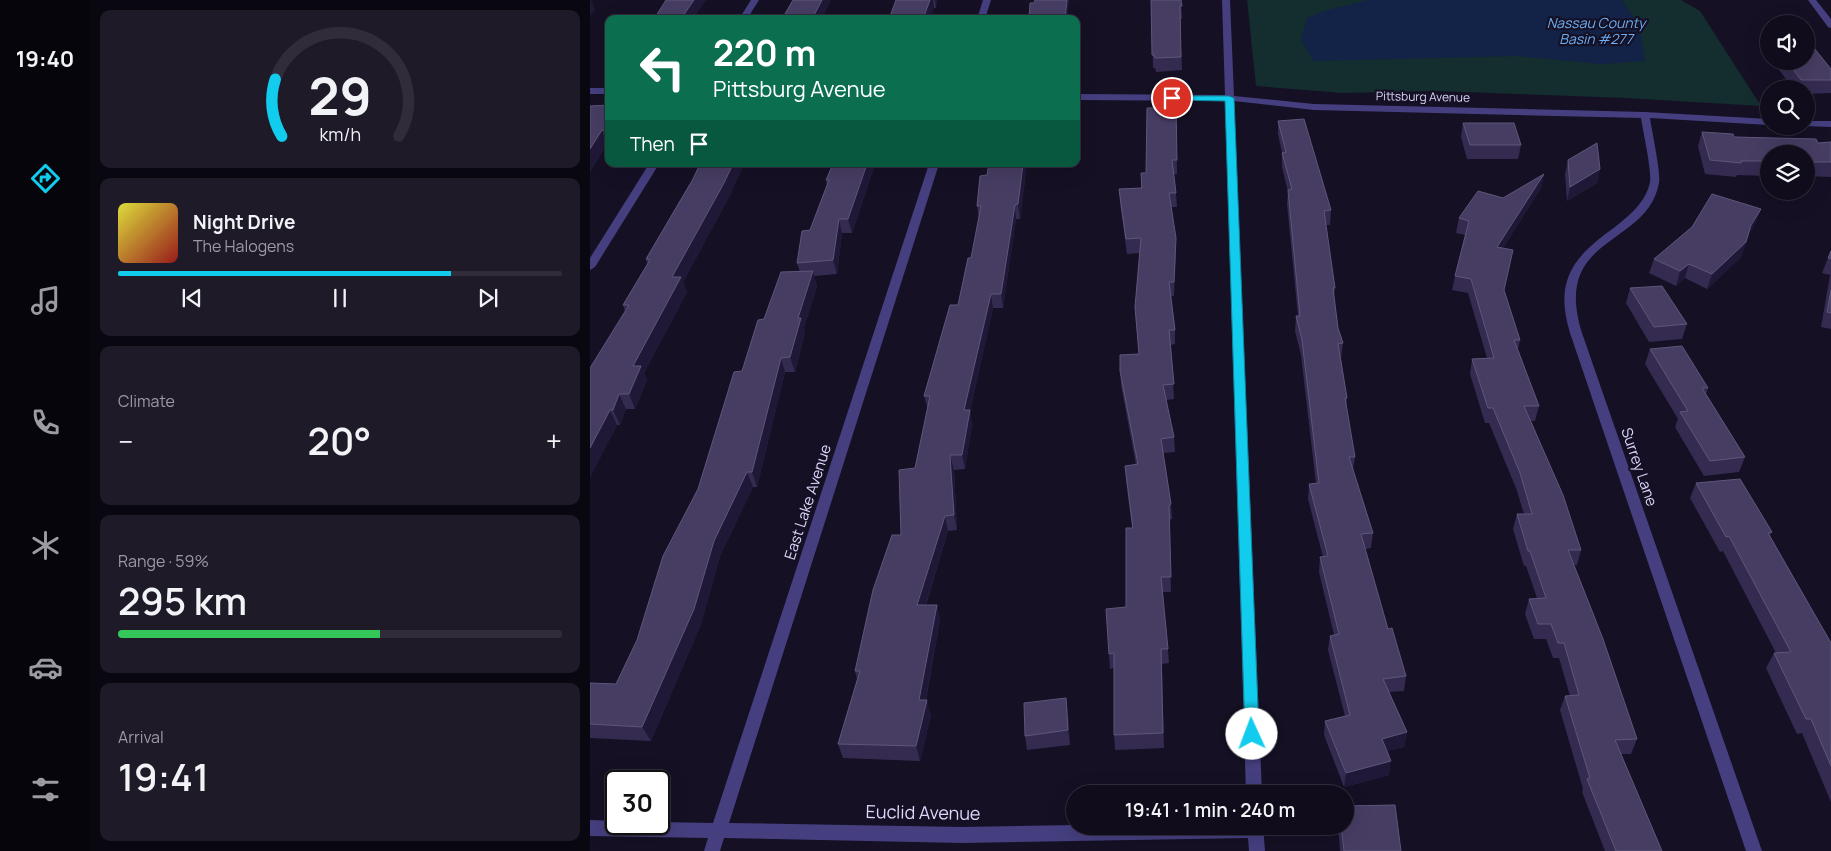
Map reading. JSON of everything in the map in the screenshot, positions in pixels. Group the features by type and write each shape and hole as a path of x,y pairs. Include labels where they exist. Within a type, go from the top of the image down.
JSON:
{"street":[{"path":"746,15 755,0"},
{"path":"982,15 987,0"},
{"path":"1226,0 1254,785"},
{"path":"1812,0 1831,25"},
{"path":"590,91 605,91"},
{"name":"Pittsburg Avenue","path":"1080,96 1229,98 1314,107 1645,115 1760,121"},
{"name":"Surrey Lane","path":"1645,115 1655,181 1653,192 1634,217 1596,244 1584,257 1572,276 1568,301 1576,333 1754,851"},
{"path":"1815,124 1831,124"},
{"path":"590,267 652,167"},
{"name":"East Lake Avenue","path":"712,851 933,167"},
{"name":"Euclid Avenue","path":"590,828 962,835 1066,833"},
{"path":"1256,835 1257,851"}],"green space":[{"path":"1247,0 1681,0 1700,11 1760,106 1626,98 1436,91 1342,93 1256,86"}],"water":[{"name":"Nassau County Basin #277","path":"1368,0 1622,0 1639,26 1645,61 1601,64 1517,56 1314,61 1301,40 1307,18 1325,11"}],"building":[{"path":"666,0 694,0 684,15 657,15"},
{"path":"793,0 822,0 814,15 784,15"},
{"path":"896,0 930,0 924,15 890,15"},
{"path":"1035,0 1067,0 1065,15 1029,15 1030,3 1034,3"},
{"path":"1151,0 1181,0 1181,57 1155,58 1152,55"},
{"path":"1815,49 1831,69 1831,80 1801,80 1794,70 1815,70"},
{"path":"605,105 605,130 602,130 590,149 590,106"},
{"path":"1176,107 1177,160 1172,160 1176,193 1169,193 1176,238 1174,282 1169,282 1175,330 1169,330 1174,384 1163,385 1174,437 1161,439 1171,504 1169,505 1171,577 1161,577 1168,649 1161,649 1163,733 1114,735 1114,653 1109,654 1106,609 1126,607 1126,528 1133,528 1125,466 1138,464 1120,371 1120,355 1139,354 1135,307 1141,238 1126,239 1119,189 1142,188 1141,173 1146,173 1147,108"},
{"path":"1304,119 1331,210 1324,211 1335,288 1333,288 1338,328 1343,343 1338,344 1355,457 1349,457 1373,533 1361,534 1388,629 1392,628 1406,676 1383,679 1407,732 1382,739 1391,761 1346,773 1325,721 1350,715 1330,636 1339,634 1320,557 1328,556 1309,484 1319,483 1302,340 1296,316 1300,316 1288,190 1292,189 1282,153 1286,152 1278,121"},
{"path":"1463,123 1514,123 1521,145 1470,145"},
{"path":"1702,132 1733,134 1734,137 1816,139 1818,143 1831,142 1831,162 1815,162 1815,145 1760,145 1760,161 1741,161 1741,163 1710,160"},
{"path":"1597,143 1600,169 1570,187 1568,160"},
{"path":"699,167 732,167 672,277 681,277 633,366 641,366 629,394 619,394 613,410 610,410 590,448 590,368 629,305 623,305 650,260 646,259"},
{"path":"832,167 866,167 848,219 839,219 833,260 797,263 802,231 810,230 829,180 826,180"},
{"path":"988,167 1023,167 1018,204 1015,205 1001,294 991,294 964,410 970,410 962,455 950,455 954,515 945,516 917,605 937,605 919,700 927,700 916,746 838,744 860,671 855,671 873,590 892,535 901,535 899,470 915,468 930,396 924,396 950,305 958,305 968,258 971,258 981,206 977,206 980,176 987,175"},
{"path":"1544,174 1497,247 1513,250 1504,290 1520,340 1514,340 1539,406 1524,406 1563,495 1581,550 1568,550 1603,639 1637,739 1615,740 1662,851 1616,851 1587,779 1590,778 1565,696 1579,695 1564,643 1558,643 1551,624 1538,624 1529,599 1546,598 1530,551 1528,551 1517,514 1532,514 1520,473 1493,408 1488,408 1472,359 1494,358 1471,279 1455,276 1469,221 1459,218 1478,191 1503,198"},
{"path":"1712,194 1761,209 1751,225 1746,242 1712,274 1689,264 1680,271 1654,259 1692,227"},
{"path":"813,271 798,318 801,318 790,357 781,358 752,472 747,472 714,541 694,609 642,727 590,724 590,683 616,684 637,640 663,556 698,489 734,372 742,371 758,320 764,319 781,272"},
{"path":"1662,286 1687,324 1654,327 1630,288"},
{"path":"1831,290 1831,313 1827,312"},
{"path":"1682,346 1708,388 1702,388 1745,457 1710,461 1680,412 1688,411 1650,349"},
{"path":"1740,479 1772,532 1768,533 1831,643 1831,766 1811,719 1806,719 1774,653 1791,652 1729,536 1726,537 1696,483"},
{"path":"1066,698 1068,730 1025,736 1024,703"},
{"path":"1395,805 1401,851 1344,851 1342,835 1354,835 1354,806"}],"route":[{"path":"1172,98 1229,98 1252,734"}]}
